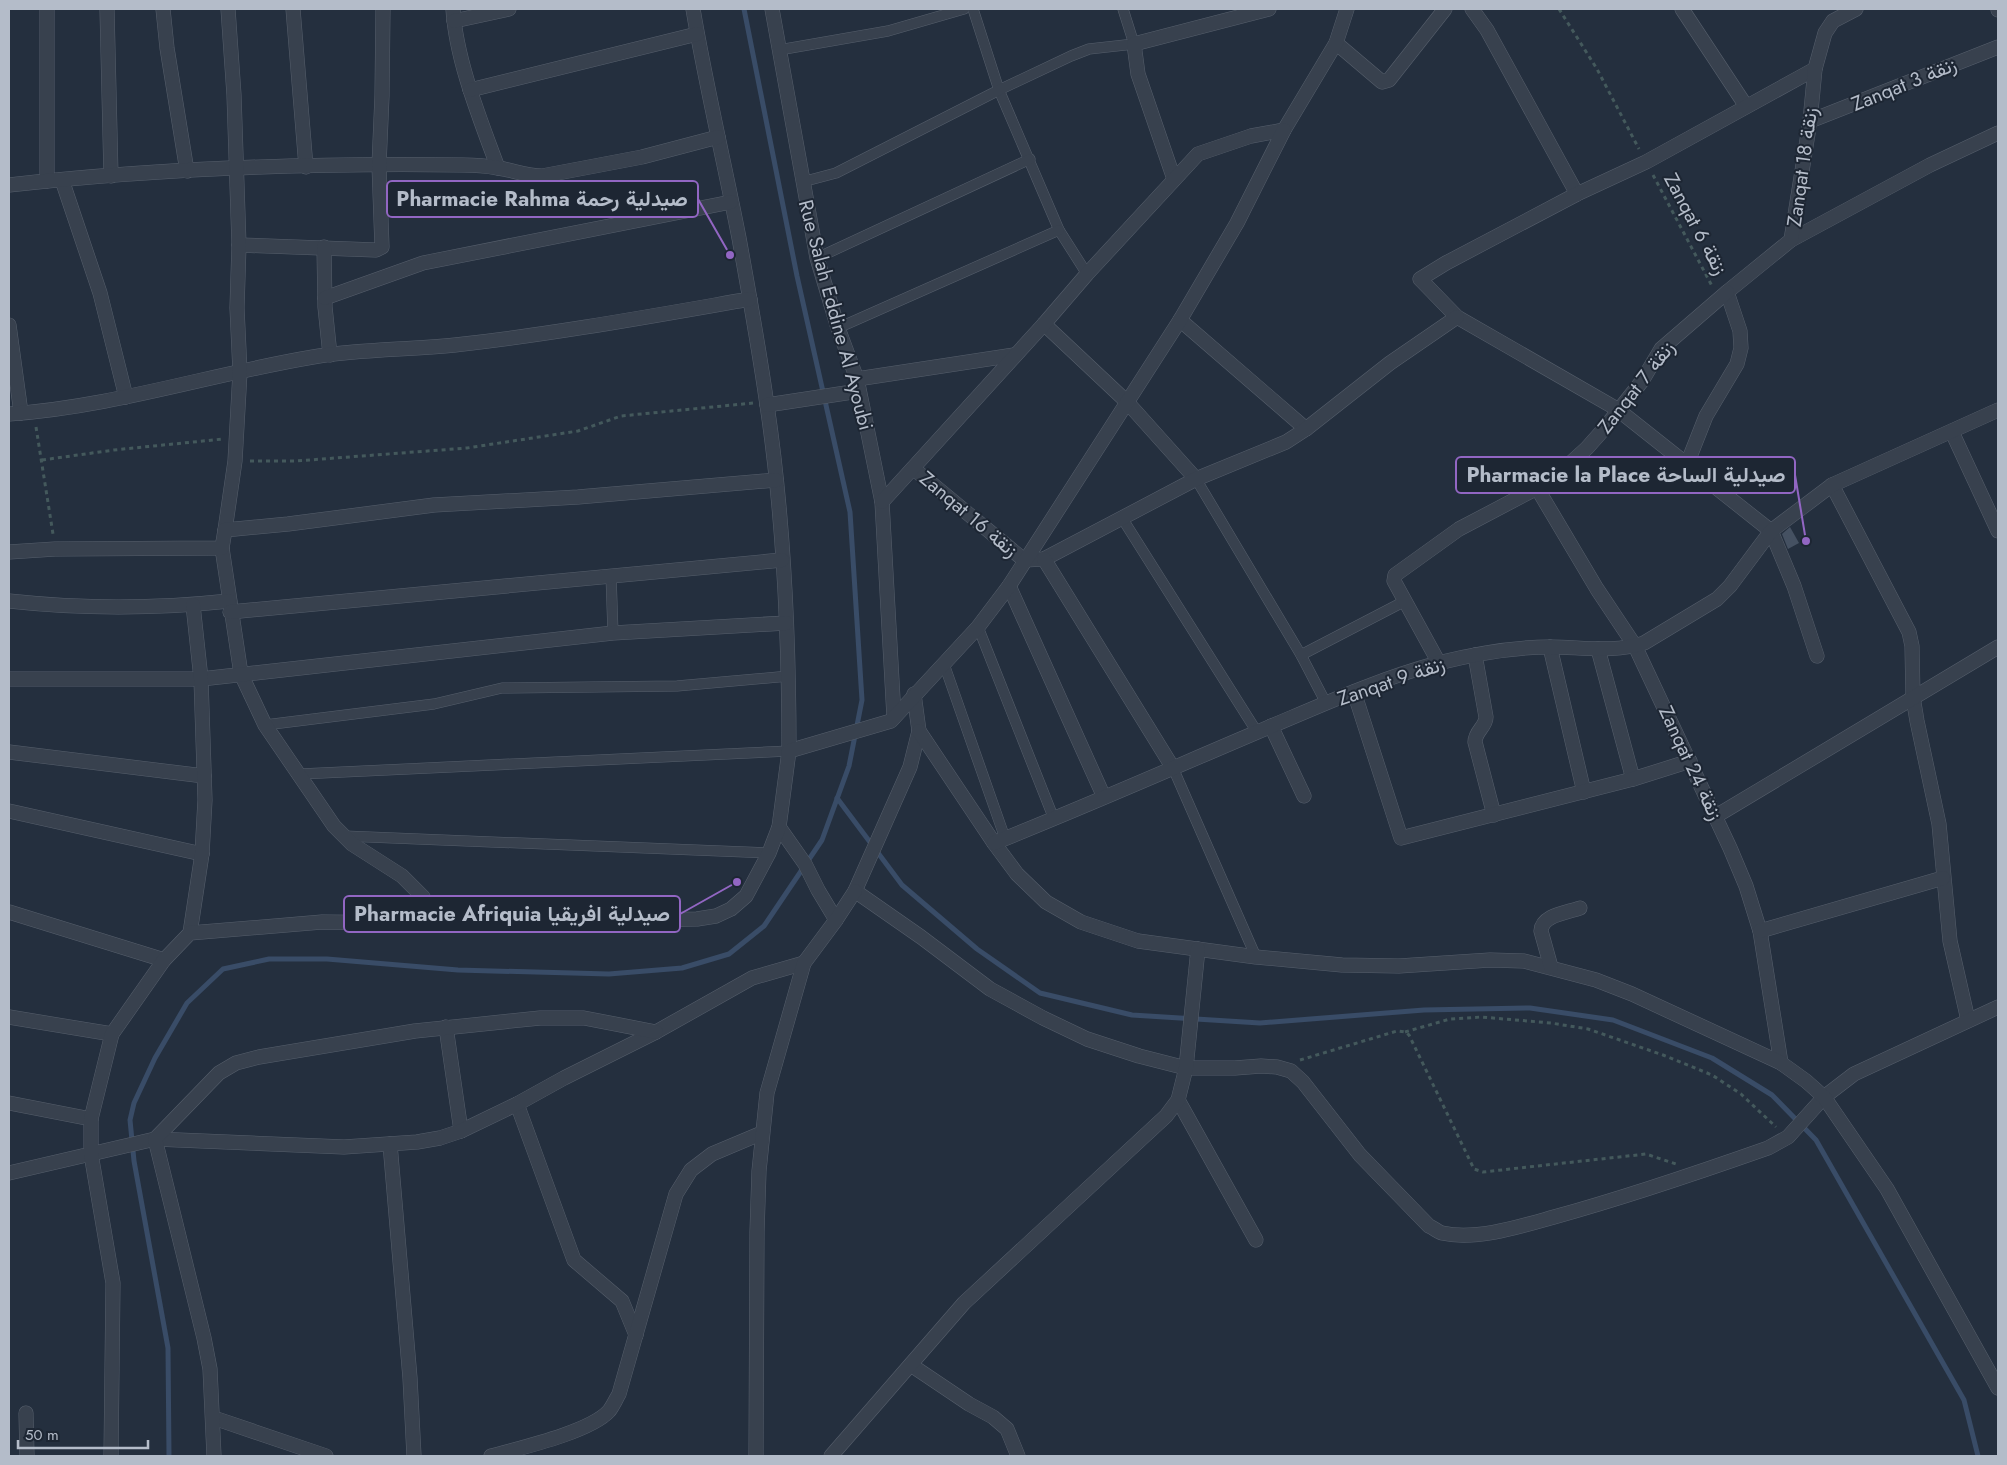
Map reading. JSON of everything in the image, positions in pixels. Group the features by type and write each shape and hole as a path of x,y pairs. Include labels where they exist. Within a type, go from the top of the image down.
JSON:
{"street":[{"path":"47,9 47,181"},
{"path":"107,9 111,176"},
{"path":"163,9 167,48 187,171"},
{"path":"228,9 234,95 239,245 237,308 240,372 235,461 222,548 229,607 241,674 264,725 300,774 334,826 344,836 402,876 423,897 436,923"},
{"path":"293,9 306,167"},
{"path":"239,245 381,249 379,165 383,9"},
{"path":"498,168 470,90 453,15 509,9"},
{"path":"190,934 322,922 436,923 697,918 716,916 731,909 746,896 770,853 779,827 789,751 789,676 776,480 767,403 750,299 704,74 693,9"},
{"name":"Rue Salah Eddine Al Ayoubi","path":"772,9 817,258 838,328 858,385 882,502 893,719"},
{"path":"778,50 888,31 964,9"},
{"path":"973,9 999,90 1059,230 1087,274"},
{"path":"1123,9 1134,44 1138,74 1174,179"},
{"path":"802,182 836,174 999,90 1089,49 1134,44 1269,9"},
{"path":"300,774 789,751 893,719 914,694 978,627 1009,586 1180,320 1236,223 1284,130 1336,42 1347,9"},
{"path":"1336,42 1382,82 1389,80 1445,9"},
{"path":"1472,9 1487,30 1577,194"},
{"path":"1682,9 1746,106"},
{"name":"Zanqat 18 زنقة","path":"1723,296 1792,240 1810,122 1815,69 1825,33 1833,21 1847,10"},
{"path":"470,90 698,34"},
{"name":"Zanqat 3 زنقة","path":"1810,122 1998,47"},
{"path":"1815,69 1646,162 1577,194 1446,263 1420,279 1457,317 1617,410 1771,531 1794,586 1817,656"},
{"path":"882,502 914,469 1087,274 1198,154 1251,136 1284,130"},
{"path":"1792,240 1930,165 1998,133"},
{"path":"9,185 187,171 379,165 466,165 498,168 530,176 542,176 642,157 718,137"},
{"path":"817,258 1030,160"},
{"path":"62,180 100,294 126,396"},
{"path":"325,298 423,263 731,202"},
{"path":"838,328 1059,230"},
{"path":"324,247 325,298 330,355"},
{"path":"1687,464 1698,432 1737,364 1741,348 1740,331 1723,296"},
{"name":"Zanqat 7 زنقة","path":"1405,601 1394,578 1459,529 1536,488 1565,468 1587,448 1642,381 1661,349 1723,296"},
{"path":"9,325 21,413 126,396 330,355 454,345 554,332 750,299"},
{"path":"1024,560 1044,559 1196,479 1286,442 1306,429 1390,363 1457,317"},
{"path":"1180,320 1306,429"},
{"path":"1044,324 1127,402 1196,479 1302,655 1326,703"},
{"path":"767,403 791,402 834,395 858,385 1014,355"},
{"name":"Zanqat 9 زنقة","path":"999,841 1326,703 1399,675 1475,655 1550,647 1598,648 1635,646 1655,638 1716,599 1735,580 1771,531 1832,485 1998,410"},
{"path":"1952,432 1998,531"},
{"name":"Zanqat 16 زنقة","path":"914,469 1024,560"},
{"path":"225,530 288,524 434,505 578,497 776,480"},
{"path":"1832,485 1909,632 1912,646 1913,697 1939,824 1950,941 1968,1020"},
{"name":"Zanqat 24 زنقة","path":"1536,488 1635,646 1716,816 1746,886 1760,931 1781,1063"},
{"path":"1122,518 1257,732"},
{"path":"9,552 55,549 222,548"},
{"path":"1044,559 1173,768 1256,957"},
{"path":"9,601 86,608 193,605 229,607 782,560"},
{"path":"611,575 613,633"},
{"path":"1009,586 1104,797"},
{"path":"1302,655 1405,601 1439,663"},
{"path":"111,1456 113,1282 91,1154 91,1119 112,1034 164,960 190,934 202,854 204,776 201,679 193,605"},
{"path":"9,679 201,679 613,633 786,623"},
{"path":"978,627 1054,818"},
{"path":"1550,647 1584,792"},
{"path":"1598,648 1633,779"},
{"path":"1716,816 1998,648"},
{"path":"1475,655 1486,717 1484,726 1476,735 1475,742 1494,815"},
{"path":"944,664 999,841"},
{"path":"264,725 434,704 502,688 677,686 789,676"},
{"path":"1354,692 1401,838 1633,779 1690,761"},
{"path":"756,1456 757,1232 762,1132 767,1093 804,963 855,892 910,767 919,731 914,694"},
{"path":"1271,726 1304,796"},
{"path":"919,731 999,841 1017,874 1046,902 1081,922 1138,941 1256,957 1342,965 1390,966 1490,960 1524,961 1596,980 1632,994 1781,1063 1824,1097 1887,1189 1998,1388"},
{"path":"9,752 204,776"},
{"path":"9,811 202,854"},
{"path":"779,827 805,864 836,920"},
{"path":"344,836 770,853"},
{"path":"1760,931 1943,878"},
{"path":"855,892 921,937 990,989 1043,1018 1096,1042 1139,1056 1186,1068 1277,1067 1291,1071 1303,1082 1360,1155 1429,1226 1440,1233 1452,1235 1485,1234 1512,1229 1622,1199 1768,1148 1790,1134 1824,1097 1854,1074 1998,1007"},
{"path":"1551,967 1541,926 1550,918 1580,908"},
{"path":"9,912 164,960"},
{"path":"831,1456 964,1303 1166,1116 1178,1100 1186,1068 1198,949"},
{"path":"9,1173 148,1140 344,1147 417,1142 461,1131 656,1032 752,978 804,963"},
{"path":"9,1016 112,1034"},
{"path":"148,1140 219,1073 236,1063 301,1050 446,1028 540,1018 564,1017 601,1020 656,1032"},
{"path":"446,1028 461,1131"},
{"path":"1178,1100 1256,1240"},
{"path":"9,1103 91,1119"},
{"path":"517,1104 574,1260 622,1301 636,1335"},
{"path":"491,1456 544,1442 593,1424 610,1410 619,1394 676,1194 691,1170 712,1154 762,1132"},
{"path":"148,1140 204,1338 210,1369 214,1418 214,1456"},
{"path":"390,1144 410,1378 414,1456"},
{"path":"911,1365 1000,1423 1007,1429 1018,1456"},
{"path":"26,1413 27,1456"},
{"path":"214,1418 326,1456"}],"path":[{"name":"Zanqat 6 زنقة","path":"1559,9 1597,70 1646,162 1723,296"},
{"path":"235,461 296,461 467,448 578,431 621,416 767,403"},
{"path":"21,413 42,460 55,549"},
{"path":"42,460 167,444 236,438"},
{"path":"1277,1067 1397,1031 1405,1032 1450,1019 1481,1017 1551,1023 1588,1029 1712,1074 1741,1094 1790,1134"},
{"path":"1405,1032 1409,1035 1474,1169 1478,1172 1646,1154 1697,1172"}],"building":[{"path":"1790,527 1799,543 1788,549 1782,534"}],"waterway":[{"path":"169,1456 168,1348 134,1161 130,1120 134,1103 155,1058 187,1003 223,969 269,959 327,959 458,970 609,974 682,968 729,954 764,926 822,840 849,766 862,700 850,512 797,276 744,9"},
{"path":"837,798 902,885 977,949 1040,993 1132,1015 1260,1023 1424,1010 1530,1008 1613,1020 1712,1058 1772,1095 1816,1140 1964,1400 1978,1456"}],"place":[{"name":"Pharmacie Rahma صيدلية رحمة","path":"730,255"},
{"name":"Pharmacie la Place صيدلية الساحة","path":"1806,541"},
{"name":"Pharmacie Afriquia صيدلية افريقيا","path":"737,882"}]}
